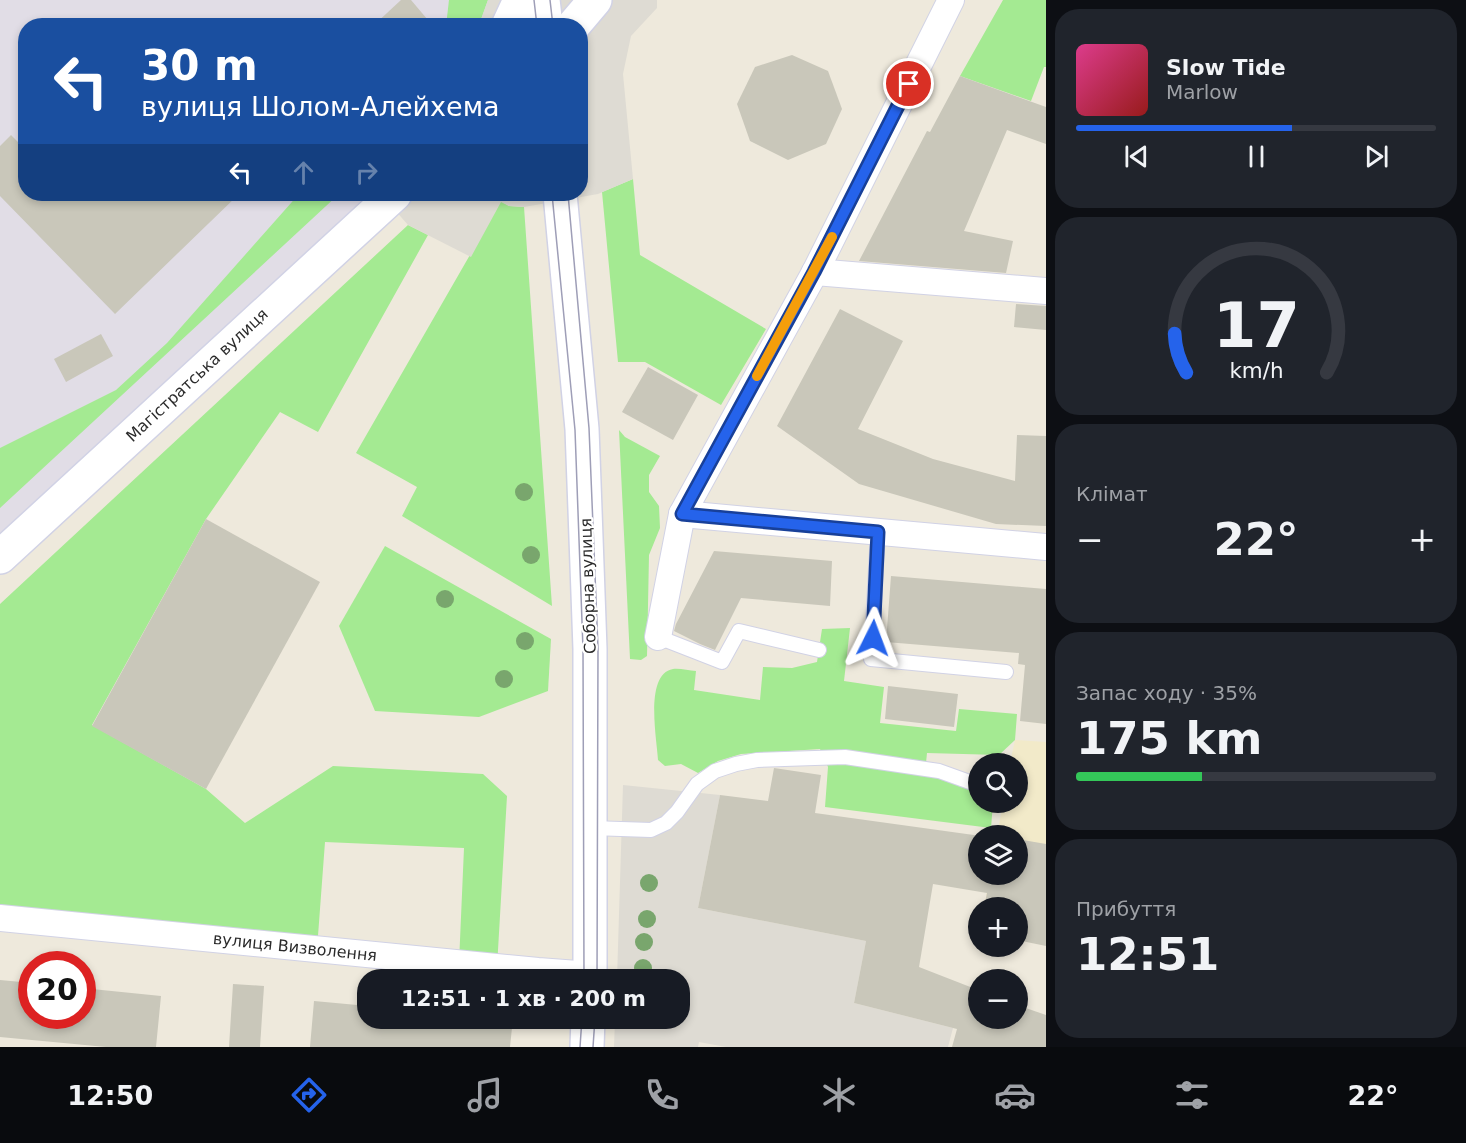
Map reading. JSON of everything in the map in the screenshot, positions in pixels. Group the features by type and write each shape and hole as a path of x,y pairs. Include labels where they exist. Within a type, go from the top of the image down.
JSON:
{"street":[{"path":"512,18 520,0"},
{"path":"543,0 545,18"},
{"path":"580,18 595,0"},
{"path":"658,637 682,514 814,272 951,0"},
{"name":"Магістратська вулиця","path":"0,557 387,201"},
{"name":"Соборна вулиця","path":"561,201 582,429 591,649 590,969"},
{"path":"814,272 1046,291"},
{"path":"682,514 1046,547"},
{"name":"вулиця Визволення","path":"0,918 508,969"},
{"path":"587,1047 588,1029"}],"lane":[{"path":"878,532 872,659 1006,672"},
{"path":"658,637 722,662 739,631 819,650"},
{"path":"591,828 651,830 666,823 697,784 715,771 757,760 845,757 939,771 968,781"}],"shaded area":[{"path":"0,0 538,0 529,18 18,18 18,201 381,201 0,557"},
{"path":"488,0 657,0 657,8 631,36 623,74 633,179 598,194 588,196 588,18 482,18"},
{"path":"387,201 558,201 524,207 509,206 501,202 471,257 408,225"},
{"path":"1015,740 1046,742 1046,945 1028,942 1028,897 986,897 988,885 1028,885 1028,825 999,825 1001,813 1028,813 1028,753 1012,753"},
{"path":"623,785 720,795 698,908 866,941 854,1003 953,1028 948,1047 726,1047 699,1042 698,1047 614,1047 615,1029 690,1029 690,969 617,969"}],"green space":[{"path":"449,0 488,0 482,18 447,18"},
{"path":"1003,0 1046,0 1046,67 1044,67 1031,101 960,76"},
{"path":"633,179 640,255 766,329 721,405 645,362 618,362 602,192"},
{"path":"293,201 331,201 0,508 0,448 116,390 167,343"},
{"path":"501,201 509,206 524,207 552,606 402,516 417,487 356,453"},
{"path":"408,225 428,235 318,432 280,412 206,519 92,725 206,789 245,823 333,766 483,774 507,796 497,967 459,963 464,848 325,842 317,949 0,920 0,604"},
{"path":"619,430 625,437 660,456 649,475 649,492 659,506 660,528 649,555 647,656 641,660 630,659"},
{"path":"385,546 551,639 548,691 479,717 375,711 339,626"},
{"path":"850,628 844,681 884,687 880,723 956,731 959,709 1017,714 1015,740 1001,753 927,753 925,773 968,787 968,813 992,813 991,825 968,825 825,807 828,767 820,749 741,754 718,761 698,773 681,764 665,766 658,760 654,709 658,683 664,674 673,669 696,671 694,690 760,700 763,667 792,668 817,662 822,629"}],"building":[{"path":"401,0 411,0 426,18 382,18"},
{"path":"792,55 828,71 842,109 826,144 788,160 750,141 737,104 755,67"},
{"path":"960,76 1046,107 1046,144 1007,130 964,231 1013,241 1006,273 859,261 927,131 930,132"},
{"path":"11,135 18,142 18,201 232,201 115,314 0,196 0,146"},
{"path":"1016,304 1046,306 1046,330 1014,327"},
{"path":"840,309 903,341 858,429 933,459 1015,481 1017,435 1046,436 1046,526 996,524 859,484 777,426"},
{"path":"101,334 113,356 66,382 54,359"},
{"path":"648,367 698,395 673,440 622,412"},
{"path":"206,519 320,582 206,789 92,726"},
{"path":"714,551 832,561 830,606 741,598 715,650 700,644 674,631"},
{"path":"891,576 1046,589 1046,724 1020,721 1025,665 1018,664 1019,653 886,642"},
{"path":"888,686 958,694 954,727 885,719"},
{"path":"774,768 821,775 815,813 968,834 968,885 1028,885 1028,841 1046,844 1046,946 1028,942 1028,897 986,897 987,893 933,884 919,967 968,986 968,1029 1028,1029 1028,1009 1046,1015 1046,1047 952,1047 957,1029 854,1003 866,941 698,908 720,795 768,801"},
{"path":"0,980 18,982 18,1029 96,1029 96,989 161,996 156,1047 106,1047 0,1037"},
{"path":"233,984 264,986 260,1047 229,1047"},
{"path":"314,1001 357,1005 357,1029 512,1029 510,1047 310,1047"}],"tram line":[{"path":"534,0 536,18"},
{"path":"550,0 552,18"},
{"path":"553,201 575,430 583,649 584,969"},
{"path":"569,201 589,428 598,648 597,969"},
{"path":"580,1047 581,1029"},
{"path":"593,1047 594,1029"}],"slow traffic":[{"path":"757,376 832,237"}],"route":[{"path":"873,638 878,532 682,514 814,272 909,84"}]}
